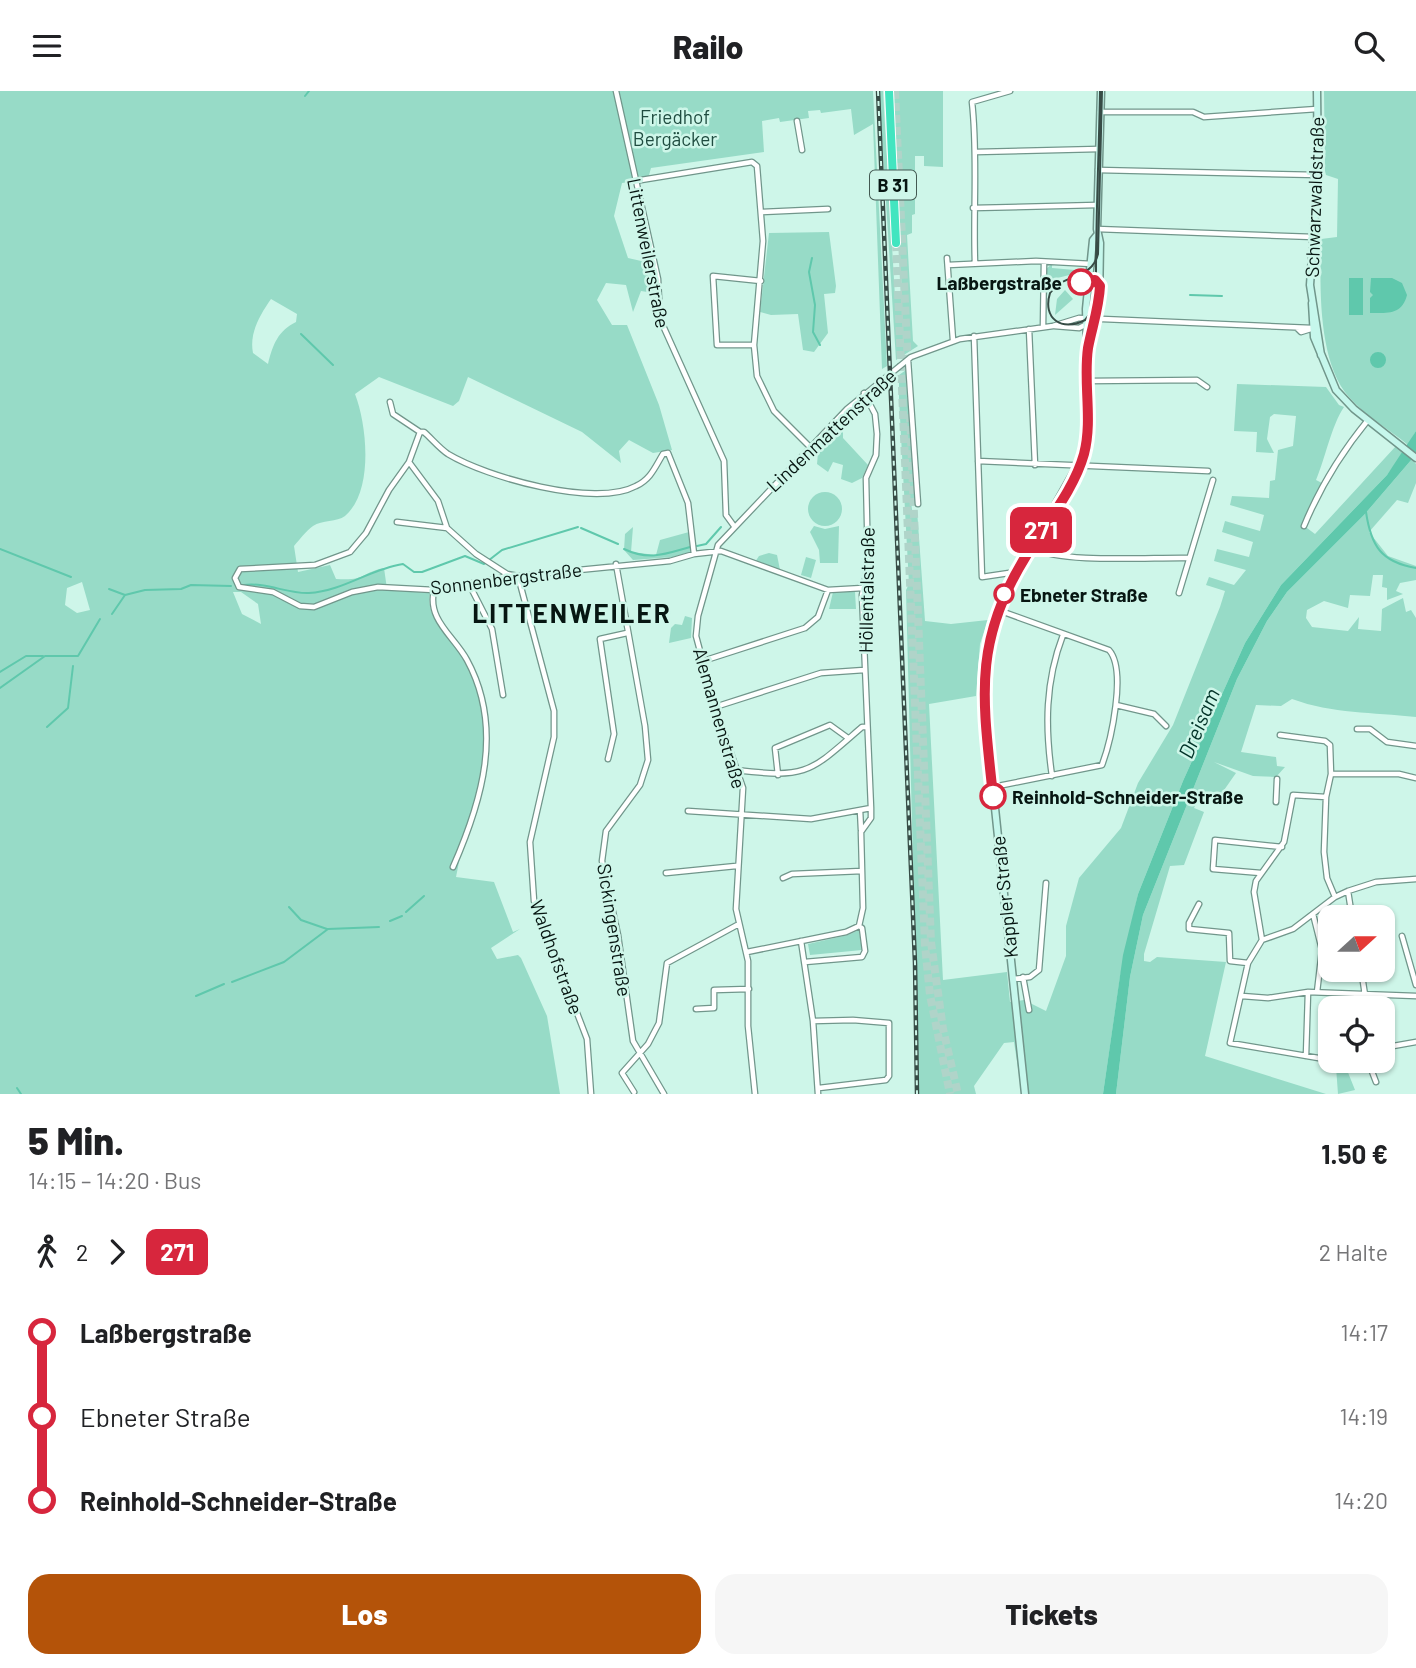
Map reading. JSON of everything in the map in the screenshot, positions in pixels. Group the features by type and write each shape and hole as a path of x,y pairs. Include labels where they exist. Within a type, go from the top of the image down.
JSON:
{"highway":[{"name":"B 31","path":"889,91 896,243"}],"street":[{"name":"Littenweilerstraße","path":"616,91 658,279 660,319 724,461 726,515 734,526"},
{"path":"975,263 973,208 976,152 972,101 1010,91"},
{"path":"948,265 1044,262 1096,265 1093,240 1097,232 1101,91"},
{"name":"Schwarzwaldstraße","path":"1317,91 1318,176 1312,303 1321,355 1336,390 1368,420 1416,458"},
{"path":"1100,112 1193,113 1204,117 1318,109"},
{"path":"797,121 802,150"},
{"path":"976,152 1099,149"},
{"path":"635,181 752,162 757,166 762,212 761,281 754,345 762,390 774,411 810,447"},
{"path":"1098,170 1318,176"},
{"path":"973,208 1097,205"},
{"path":"762,212 828,209"},
{"path":"1097,232 1314,237"},
{"path":"947,258 953,340"},
{"path":"1043,327 1044,262"},
{"name":"Kappler Straße","path":"1088,347 1097,319 1096,265"},
{"name":"Kappler Straße","path":"1025,1094 983,686 987,646 998,610 1013,576 1078,468 1086,442 1086,322 1096,265"},
{"path":"754,345 717,345 713,276 761,281"},
{"path":"1097,319 1297,328 1307,325 1315,328"},
{"name":"Lindenmattenstraße","path":"715,552 734,526 810,447 864,393 908,359 953,340 1097,319"},
{"name":"Lindenmattenstraße","path":"1053,326 1079,328 1086,322"},
{"path":"1029,328 1035,465"},
{"path":"974,336 982,576 1009,573 1013,576"},
{"path":"908,359 918,504"},
{"path":"1088,381 1197,380 1207,387"},
{"name":"Höllentalstraße","path":"862,832 871,818 864,670 863,588 868,565 866,481 876,455 877,434 875,414 864,393"},
{"path":"390,402 393,414 424,432 446,452 474,466 580,494 601,496 626,491 650,476 664,453 671,456 688,503 694,554"},
{"path":"1304,527 1322,486 1368,420"},
{"path":"420,432 409,462 438,501 447,528 487,562 507,574"},
{"path":"978,461 1078,468 1208,471"},
{"name":"Sonnenbergstraße","path":"409,462 389,490 366,533 350,552 316,565 240,569 235,578 239,587 273,592 300,606 314,607 352,592 378,587 434,590 507,574 518,576 616,564 670,561 694,554 715,552"},
{"path":"1179,593 1213,480"},
{"path":"397,522 447,528"},
{"path":"1031,547 1040,552 1074,555 1189,558"},
{"path":"715,552 721,551 828,590 863,588"},
{"name":"Alemannenstraße","path":"715,552 696,627 715,707 743,788 743,816 736,866 738,924 747,952 749,1052 755,1094"},
{"name":"Sickingenstraße","path":"616,564 645,726 647,771 606,831 602,861 618,935 629,1027 640,1053 664,1094"},
{"name":"Waldhofstraße","path":"518,576 554,711 552,745 530,842 534,901 587,1039 591,1094"},
{"path":"469,584 492,629 503,695"},
{"path":"434,590 432,600 436,617 473,672 486,719 487,761 475,817 453,867"},
{"path":"703,661 805,628 818,617 828,590"},
{"path":"992,787 1102,765 1116,705 1115,657 1109,650 998,610"},
{"path":"608,759 614,734 600,639 627,633"},
{"path":"1052,776 1047,739 1048,695 1063,635"},
{"path":"715,707 821,673 864,670"},
{"path":"1116,705 1154,714 1166,726"},
{"path":"778,775 775,748 830,725 849,738"},
{"path":"737,770 778,775 799,773 814,767 862,727 867,727"},
{"path":"1357,729 1370,729 1387,742 1416,746"},
{"path":"1280,735 1328,742 1331,773 1326,797 1324,861 1335,897"},
{"path":"1331,773 1399,774 1416,778"},
{"path":"1276,802 1277,779"},
{"path":"1262,940 1254,892 1256,881 1282,847 1293,795 1326,797"},
{"path":"688,811 811,819 871,808"},
{"name":"Höllentalstraße","path":"805,962 862,957 866,951 861,927 863,908 860,810"},
{"path":"1262,873 1213,869 1215,840 1282,847"},
{"path":"666,873 736,866"},
{"path":"783,878 862,871"},
{"path":"1318,1058 1230,1043 1248,963 1262,940 1293,929 1335,897 1376,882 1416,879"},
{"path":"1013,979 1036,973 1040,964 1046,883"},
{"path":"1348,891 1350,905"},
{"path":"1199,904 1189,923 1189,929 1229,933 1230,961 1248,963"},
{"path":"1313,914 1321,950 1317,992"},
{"path":"634,1092 622,1073 640,1053 659,1023 667,963 738,924"},
{"path":"747,952 846,933 861,927"},
{"path":"1402,936 1416,985"},
{"path":"801,941 813,1021 819,1091 886,1080 890,1076 889,1023 813,1021"},
{"path":"1023,977 1029,1010"},
{"path":"1363,982 1365,994"},
{"path":"696,1009 714,1008 714,990 748,989"},
{"path":"1242,996 1268,998 1308,992 1416,996"},
{"path":"1306,1056 1308,992"},
{"path":"1395,1046 1416,1042"},
{"path":"1373,1073 1376,1082"}],"green space":[{"name":"Friedhof Bergäcker","path":"0,91 873,91 887,366 882,369 873,124 854,135 851,109 821,113 820,110 808,111 809,118 780,122 779,118 762,121 764,152 651,168 648,179 622,183 614,216 628,258 650,263 654,293 641,291 633,312 626,285 606,283 597,300 612,325 627,325 659,405 672,450 653,453 629,440 619,451 621,463 582,432 468,377 459,401 453,406 379,377 355,394 363,423 365,457 364,475 354,505 342,518 313,526 294,546 298,572 330,565 336,579 346,579 358,578 384,568 387,589 430,593 429,602 435,619 464,658 482,705 485,731 481,781 475,807 457,854 460,857 456,877 494,882 513,932 520,929 491,948 497,959 518,955 521,958 547,1016 560,1094 0,1094","holes":["271,299 297,314 296,322 277,339 268,364 253,353 252,346 256,324","82,582 90,610 77,613 65,605 67,588","233,592 241,592 258,604 261,624 242,614"]},
{"path":"879,91 883,91 895,297 902,296 892,91 943,91 943,167 924,166 924,156 915,156 915,214 912,215 912,233 907,235 913,341 918,346 896,360"},
{"path":"1324,91 1416,91 1416,431 1408,445 1349,397 1339,382 1326,343 1321,299 1321,239 1337,237 1338,179 1326,175 1325,171"},
{"path":"829,232 836,286 835,293 824,294 828,333 814,352 803,350 798,314 771,315 760,312 769,233"},
{"path":"1052,264 1052,268 1086,271 1049,280 1045,313 1046,269"},
{"path":"1065,290 1073,299 1055,315 1057,299"},
{"path":"906,370 907,397 912,412 916,499 911,501 912,510 917,510 925,621 951,624 988,620 980,644 976,696 929,704 943,980 1007,972 1010,1002 1024,1000 1046,1011 1066,956 1066,926 1079,878 1121,828 1138,783 1173,725 1220,607 1225,591 1206,585 1209,577 1234,585 1246,570 1214,561 1217,549 1249,557 1253,542 1222,532 1225,521 1260,531 1264,515 1230,505 1232,496 1269,498 1270,481 1275,480 1278,450 1293,446 1296,416 1274,414 1270,417 1267,439 1274,453 1256,452 1257,432 1234,431 1237,384 1326,387 1339,405 1344,407 1316,480 1322,483 1303,525 1315,534 1396,446 1404,452 1387,475 1281,585 1245,643 1183,781 1138,894 1120,977 1103,1094 1022,1094 1014,1042 1004,1043 974,1086 976,1094 919,1094 906,590 909,584 899,399 899,375"},
{"path":"838,427 843,429 843,438 868,465 862,478 852,483 841,479 843,465 833,462 828,472 817,464 819,443"},
{"path":"1412,459 1416,464 1416,483 1408,503 1397,500 1369,532 1388,556 1416,566 1416,580 1400,583 1396,591 1403,594 1387,600 1387,588 1382,587 1383,575 1373,575 1370,596 1350,595 1348,608 1324,601 1307,610 1306,618 1312,627 1348,631 1359,617 1358,629 1381,631 1382,609 1403,598 1406,612 1411,610 1416,618 1416,717 1338,710 1292,699 1281,706 1256,705 1241,752 1276,757 1277,766 1285,767 1276,777 1253,776 1214,762 1236,773 1222,793 1200,795 1194,808 1204,812 1184,865 1170,866 1144,954 1144,961 1150,962 1157,957 1226,962 1205,1056 1326,1094 1116,1094 1130,977 1143,915 1237,679 1267,621 1287,592 1364,515"},
{"path":"825,492 837,497 842,509 837,521 825,526 813,521 808,509 813,497"},
{"path":"814,526 825,529 839,526 838,563 820,563 819,550 810,532"},
{"path":"633,527 631,552 656,555 660,540 689,532 691,552 673,557 633,560 624,550 625,534"},
{"path":"769,553 777,555 780,570 755,562 759,556"},
{"path":"806,557 816,560 811,578 801,575"},
{"path":"833,592 855,592 856,609 829,609"},
{"path":"685,616 692,618 691,638 669,643 671,628 675,624 682,625"},
{"path":"859,930 862,950 810,955 808,944"},
{"path":"1336,1073 1348,1073 1355,1090 1338,1094"}],"shaded area":[{"path":"1349,278 1363,278 1363,315 1349,315"},
{"path":"1371,278 1392,278 1402,283 1407,295 1402,306 1393,311 1370,313 1370,298 1373,295 1370,292"},
{"path":"1375,352 1381,352 1386,360 1384,366 1375,368 1370,363 1370,357"},
{"name":"Dreisam","path":"1416,431 1416,452 1412,459 1364,515 1287,592 1267,621 1237,679 1143,915 1130,977 1116,1094 1103,1094 1123,955 1138,894 1183,781 1245,643 1281,585 1387,475"}],"waterway":[{"path":"305,96 309,91"},
{"path":"812,258 809,272 815,305 813,332 820,345"},
{"path":"1190,295 1222,296"},
{"path":"301,334 333,365"},
{"path":"1366,512 1371,534 1380,551 1394,562 1416,568"},
{"path":"244,585 309,593 333,588 379,570 403,564 414,572 422,572 465,556 484,564 502,550 578,527"},
{"path":"697,546 706,544 721,527"},
{"path":"581,528 618,544"},
{"path":"624,549 649,555 690,547"},
{"path":"0,549 71,577"},
{"path":"109,589 125,595 145,590 181,589 191,585 231,586"},
{"path":"112,614 125,595"},
{"path":"0,688 45,656 78,656 100,619"},
{"path":"0,672 26,656 43,656"},
{"path":"47,727 68,708 73,666"},
{"path":"406,912 424,896"},
{"path":"289,907 301,920 327,929"},
{"path":"390,921 402,916"},
{"path":"232,982 284,962 328,929 379,927"},
{"path":"196,996 224,984"},
{"path":"17,1088 21,1094"}],"tunnel":[{"path":"895,91 908,366"},
{"path":"896,243 925,945 930,995 950,1094"},
{"path":"910,414 931,942 943,1029 958,1094"}],"tram line":[{"path":"1100,91 1096,227 1096,250 1096,273 1096,274 1094,309 1085,320 1062,324 1051,316 1048,302 1050,293 1062,282 1090,268 1095,262 1098,254 1102,91"}],"railway":[{"path":"878,91 915,963 917,1094"}],"bus line":[{"name":"271","path":"993,796 983,686 990,632 1004,593 1084,454 1088,347 1098,310 1100,286 1095,280 1081,282"}],"place":[{"name":"Laßbergstraße","path":"1081,282"},
{"name":"Ebneter Straße","path":"1004,594"},
{"name":"Reinhold-Schneider-Straße","path":"993,796"}],"district":[{"name":"LITTENWEILER","path":"572,612"}]}
